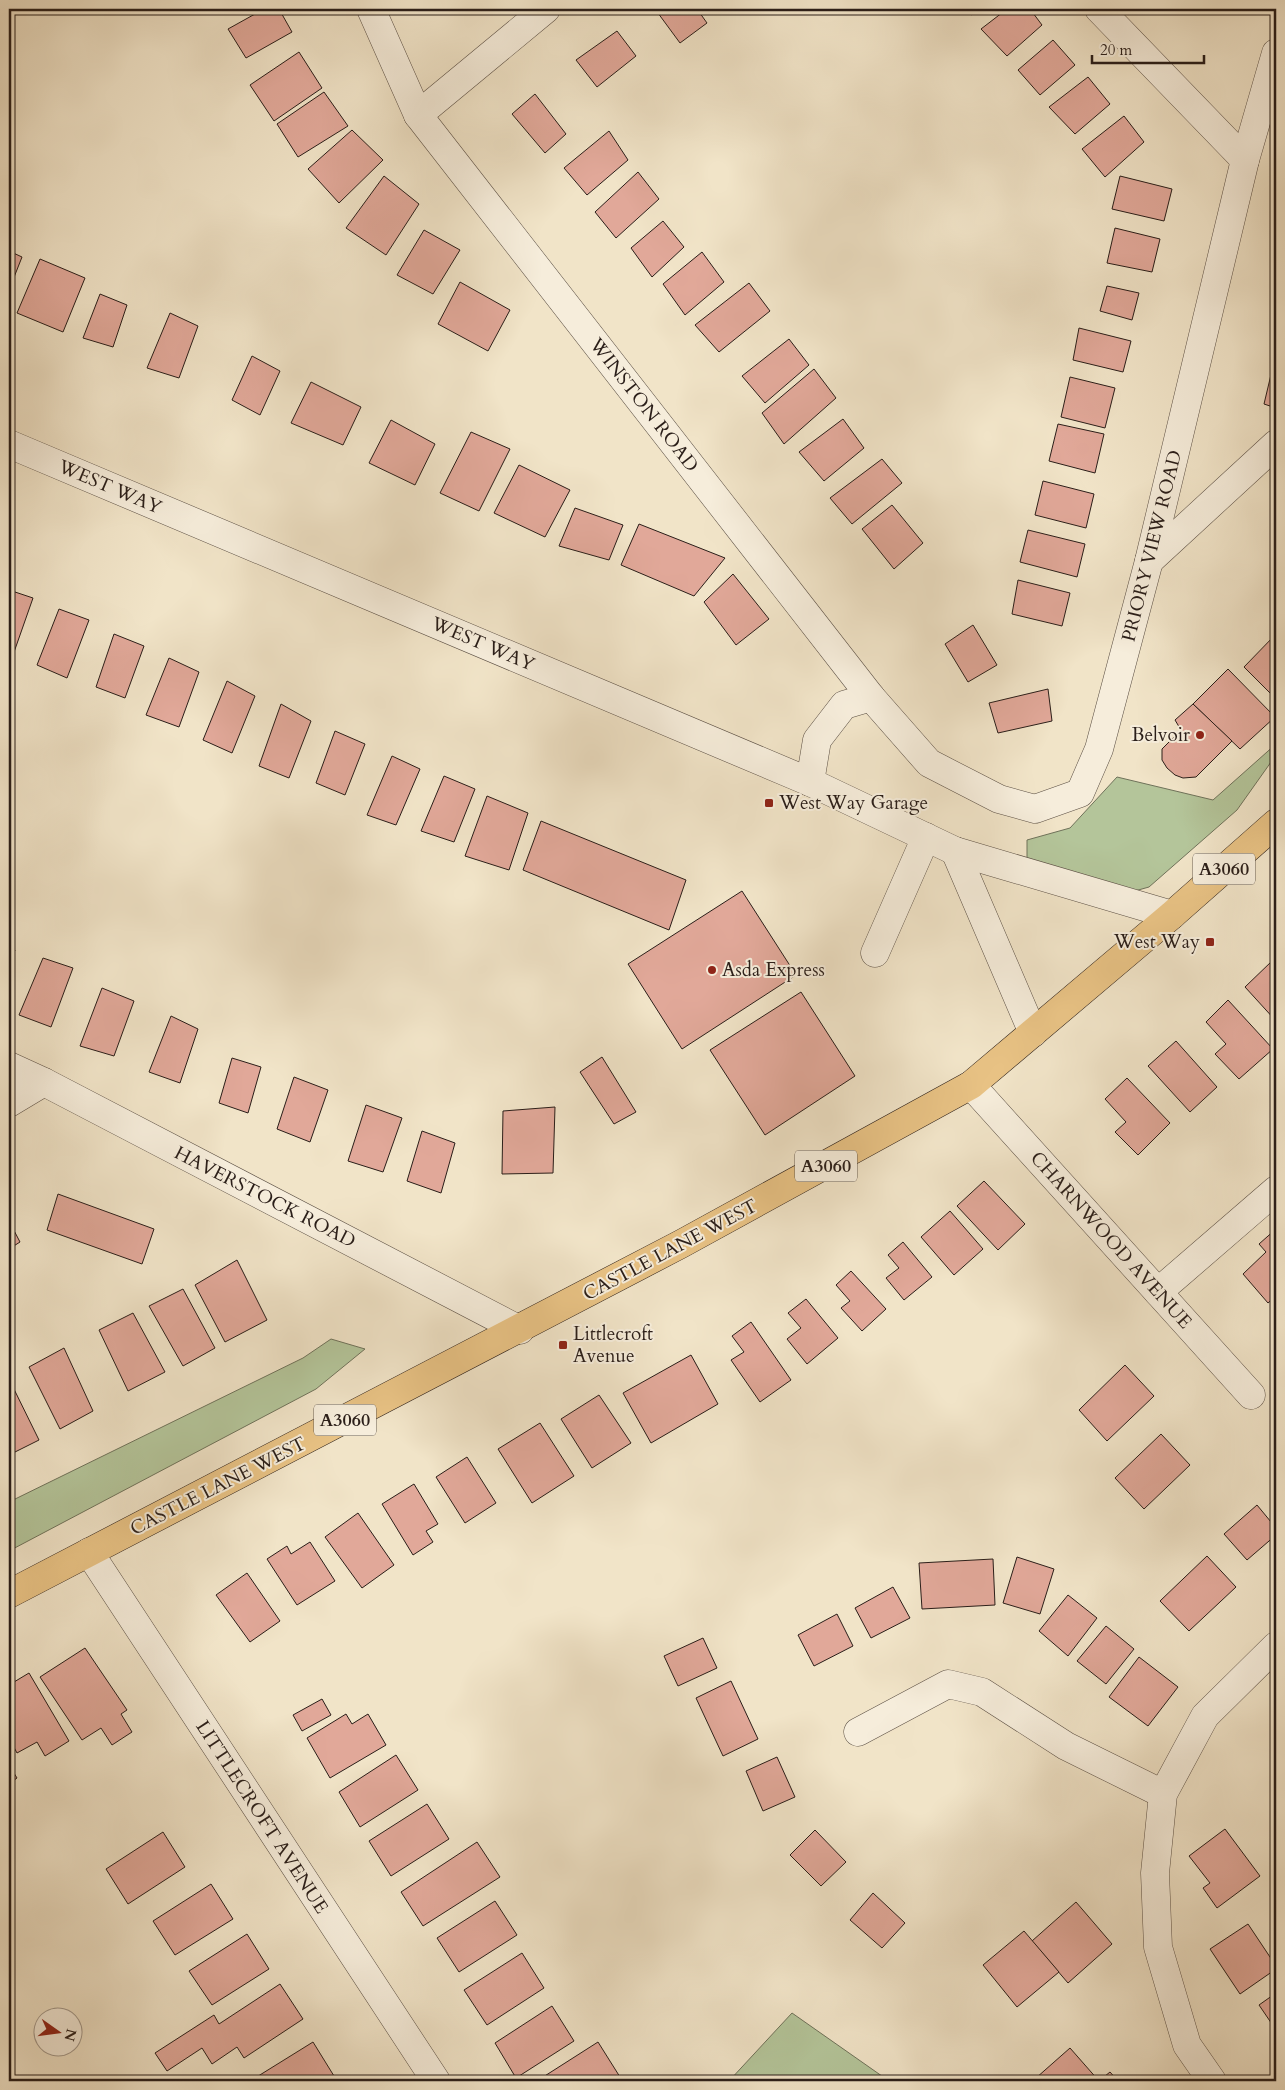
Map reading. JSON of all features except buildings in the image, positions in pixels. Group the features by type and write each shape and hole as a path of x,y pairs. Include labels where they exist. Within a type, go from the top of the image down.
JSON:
{"main road":[{"name":"CASTLE LANE WEST","path":"9,1594 520,1330 971,1085 1172,915 1276,823"}],"street":[{"name":"WINSTON ROAD","path":"371,9 418,115 871,696"},
{"path":"418,115 546,9"},
{"path":"1099,9 1245,160"},
{"name":"PRIORY VIEW ROAD","path":"871,696 929,764 999,799 1035,809 1080,792 1099,749 1149,561 1245,160 1276,53"},
{"name":"WEST WAY","path":"9,444 810,782 956,850 1172,915"},
{"path":"1149,561 1276,444"},
{"path":"810,782 817,740 844,705 871,696"},
{"path":"875,954 926,837"},
{"path":"956,850 1033,1033"},
{"name":"HAVERSTOCK ROAD","path":"9,1066 44,1082 520,1330"},
{"path":"9,1103 44,1082"},
{"name":"CHARNWOOD AVENUE","path":"971,1085 1251,1395"},
{"path":"1158,1292 1276,1190"},
{"name":"LITTLECROFT AVENUE","path":"89,1552 436,2081"},
{"path":"1212,2081 1187,2045 1158,1947 1155,1873 1163,1794 1205,1716 1276,1646"},
{"path":"858,1732 948,1684 982,1692 1066,1746 1163,1794"}],"green space":[{"path":"1276,744 1276,755 1237,810 1149,887 1124,894 1027,859 1027,840 1070,828 1117,777 1213,800"},
{"path":"331,1339 365,1349 316,1389 9,1551 9,1502 303,1358"},
{"path":"792,2013 889,2081 729,2081"}],"place":[{"name":"Belvoir","path":"1200,735"},
{"name":"West Way Garage","path":"769,803"},
{"name":"West Way","path":"1210,942"},
{"name":"Asda Express","path":"712,970"},
{"name":"Littlecroft Avenue","path":"563,1345"}]}
